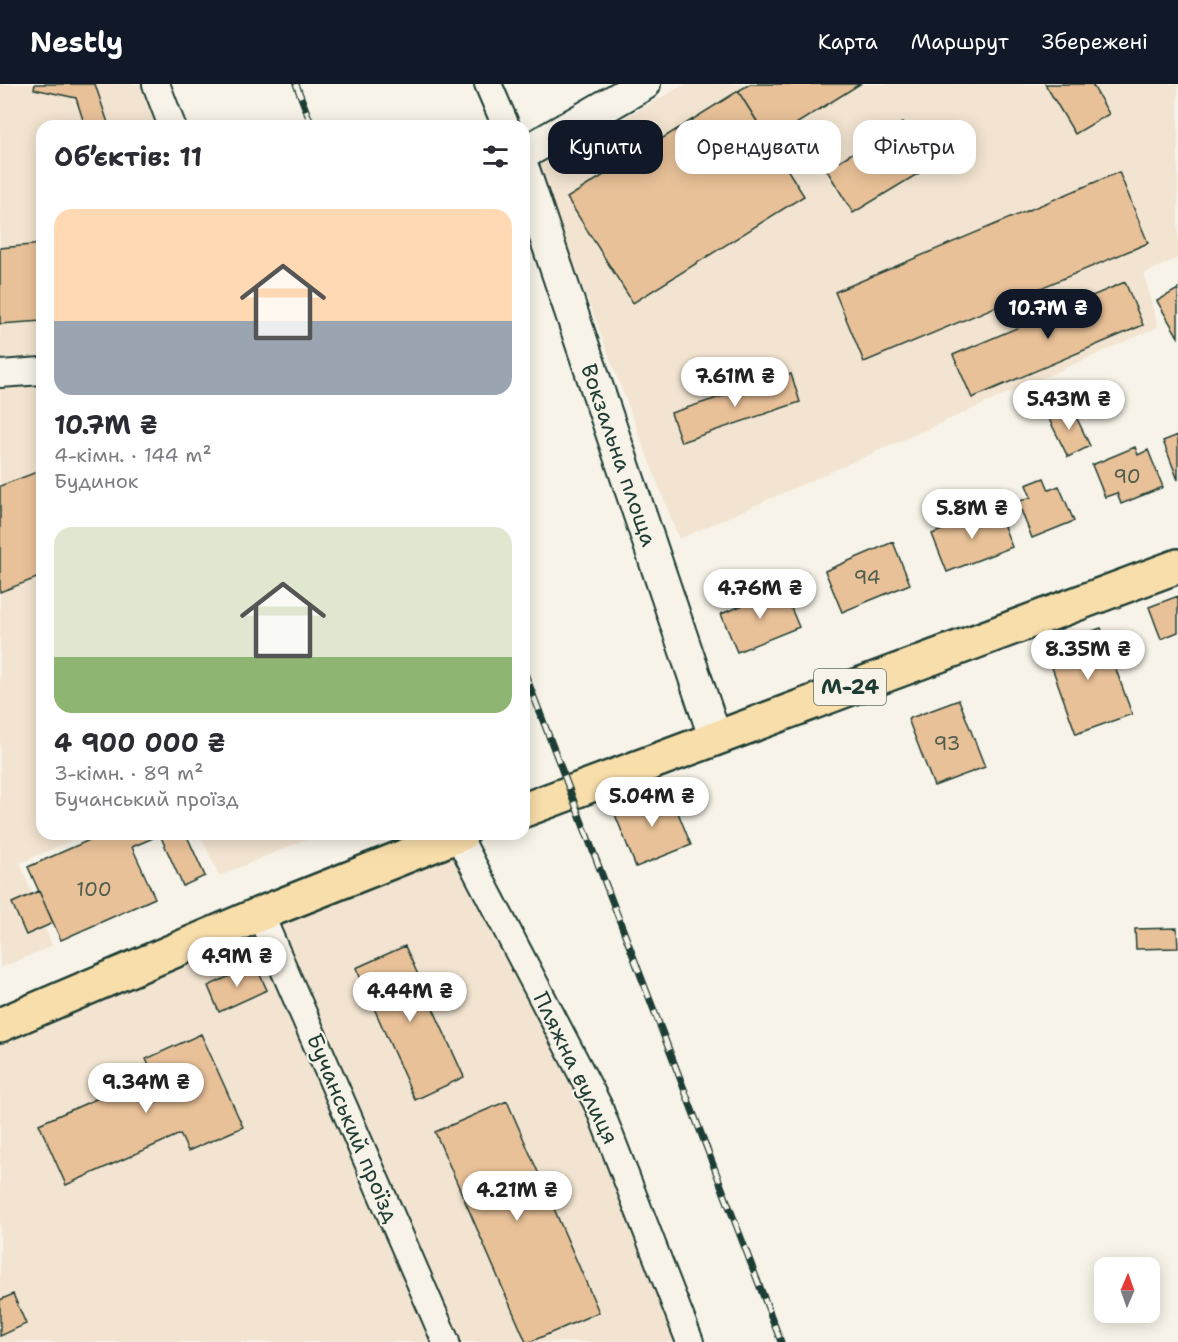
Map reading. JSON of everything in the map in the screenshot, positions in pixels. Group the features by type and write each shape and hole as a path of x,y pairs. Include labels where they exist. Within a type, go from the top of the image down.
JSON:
{"highway":[{"name":"М-24","path":"530,808 1178,566"},
{"path":"0,1025 260,914 444,840"}],"street":[{"path":"156,84 169,120"},
{"path":"489,84 504,120"},
{"path":"530,150 644,84"},
{"name":"Вокзальна площа","path":"530,190 715,737"},
{"path":"0,374 36,371"},
{"name":"Пляжна вулиця","path":"462,840 598,1105 690,1342"},
{"name":"Бучанський проїзд","path":"260,914 446,1342"}],"shaded area":[{"path":"0,84 156,84 170,120 36,120 36,840 72,840 20,863 52,946 0,968"},
{"path":"685,84 1178,84 1178,258 1144,274 1158,327 679,539 537,167 548,161 548,174 663,174 663,120 621,120"},
{"path":"203,840 304,840 219,876"},
{"path":"453,847 588,1107 678,1342 0,1342 0,1025"}],"building":[{"path":"35,84 95,84 107,120 83,120 76,98 34,89"},
{"path":"750,84 860,84 803,120 756,120 738,91"},
{"path":"1045,84 1092,84 1109,114 1075,134"},
{"path":"738,91 756,120 692,120"},
{"path":"675,130 675,174 790,174 804,196 633,303 567,198 605,174 663,174 663,138"},
{"path":"853,153 853,174 917,174 853,213 829,174 841,174 841,160"},
{"path":"1119,172 1148,243 864,362 835,292"},
{"path":"36,245 36,321 0,324 0,248"},
{"path":"1125,282 1143,325 972,398 953,355"},
{"path":"1178,289 1178,337 1157,301"},
{"path":"791,374 800,402 681,442 671,413"},
{"path":"1071,406 1090,446 1068,457 1048,417"},
{"path":"1178,435 1178,480 1163,441"},
{"path":"1135,447 1138,455 1148,450 1163,487 1121,504 1117,493 1105,497 1092,465"},
{"path":"36,472 36,578 0,592 0,486"},
{"path":"1044,478 1049,490 1059,486 1074,521 1032,538 1018,502 1031,497 1026,485"},
{"path":"997,508 1012,547 947,572 932,534"},
{"path":"893,542 910,584 842,612 825,571"},
{"path":"783,589 799,627 737,652 721,614"},
{"path":"1178,596 1178,632 1161,639 1149,607"},
{"path":"1101,628 1132,714 1076,734 1045,648"},
{"path":"959,700 985,767 934,786 908,719"},
{"path":"669,790 691,845 636,867 614,812"},
{"path":"89,840 148,840 132,847 155,898 61,940 28,867"},
{"path":"162,840 189,840 205,876 183,886"},
{"path":"39,891 53,923 26,935 12,903"},
{"path":"1177,928 1178,948 1136,949 1135,929"},
{"path":"405,946 464,1077 415,1100 356,968"},
{"path":"255,964 267,990 219,1012 208,986"},
{"path":"201,1034 243,1127 188,1151 180,1134 66,1185 39,1124 153,1074 146,1059"},
{"path":"507,1101 599,1312 530,1342 526,1342 435,1132"},
{"path":"13,1294 26,1324 0,1336 0,1300"}],"railway":[{"path":"296,84 310,120"},
{"path":"530,687 781,1342"}]}
